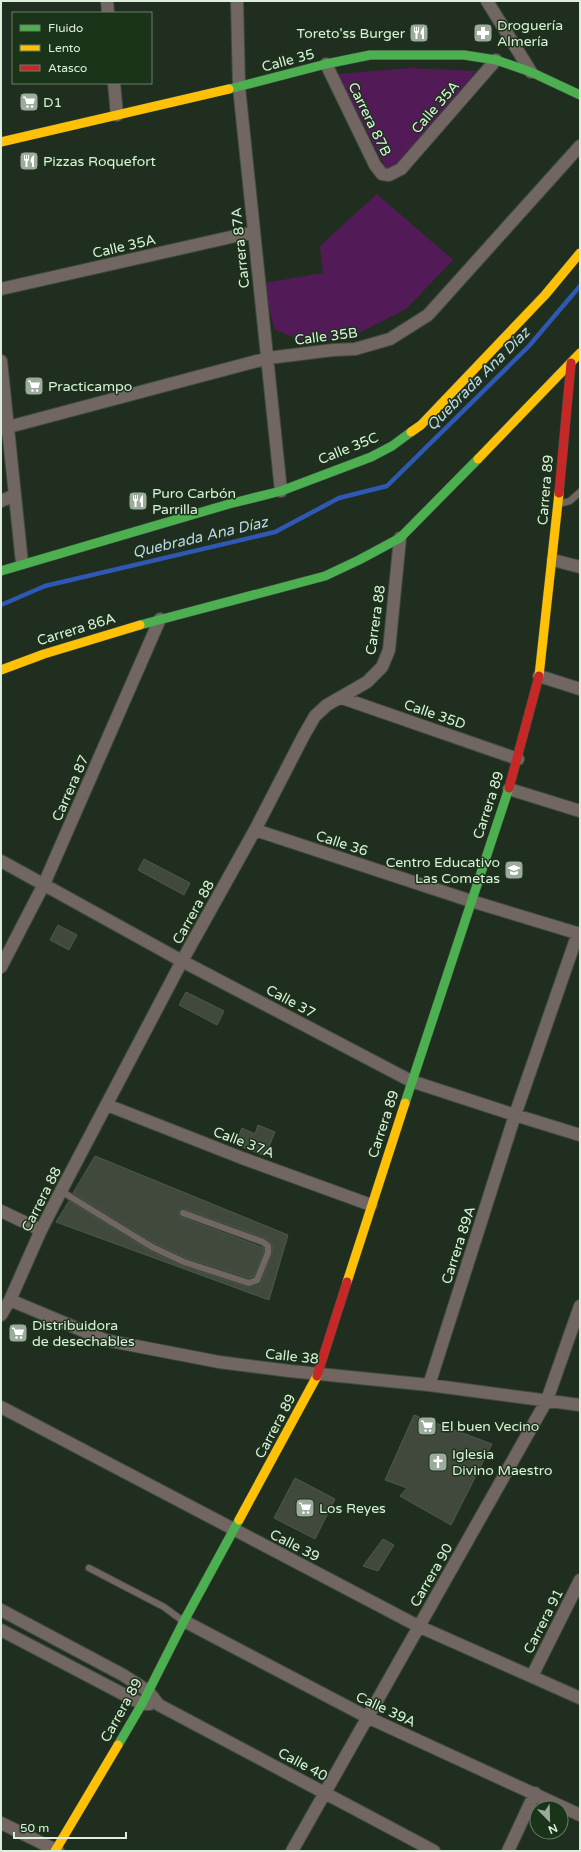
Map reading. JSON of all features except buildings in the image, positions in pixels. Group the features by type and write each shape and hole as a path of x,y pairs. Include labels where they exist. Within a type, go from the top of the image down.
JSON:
{"street":[{"path":"107,1 108,12"},
{"name":"Carrera 87A","path":"237,1 239,87 281,491"},
{"path":"487,1 531,72"},
{"name":"Calle 35","path":"1,142 239,87 326,64 370,56 396,54 464,55 496,60 531,72 580,95"},
{"name":"Calle 35A","path":"396,173 496,60"},
{"name":"Carrera 87B","path":"326,64 375,165 382,174 389,175 396,173"},
{"path":"114,84 117,115"},
{"name":"Calle 35B","path":"4,428 268,358 333,350 355,349 390,339 428,315 580,146"},
{"name":"Calle 35A","path":"1,288 253,232"},
{"name":"Calle 35C","path":"22,563 281,491 371,458 392,446 421,425 545,295 580,253"},
{"path":"160,619 325,576 400,538 580,353"},
{"path":"1,361 4,428 15,495 22,563 1,571"},
{"name":"Carrera 89","path":"56,1851 142,1704 184,1621 318,1374 411,1081 509,790 539,676 553,560 571,362"},
{"path":"1,501 15,495"},
{"name":"Carrera 88","path":"1,1314 10,1300 41,1230 61,1191 182,961 255,830 315,716 326,705 342,698 367,682 382,667 389,650 400,538"},
{"path":"553,560 580,568"},
{"name":"Carrera 86A","path":"1,670 44,654 160,619"},
{"name":"Carrera 87","path":"1,967 44,884 160,619"},
{"path":"539,676 580,689"},
{"name":"Calle 35D","path":"342,698 518,759"},
{"path":"509,790 580,811"},
{"name":"Calle 36","path":"255,830 471,901 579,934"},
{"name":"Calle 37","path":"1,861 182,961 411,1081 580,1135"},
{"name":"Carrera 89A","path":"429,1385 515,1115 579,934"},
{"name":"Calle 37A","path":"107,1105 242,1158 371,1205"},
{"path":"1,1211 41,1230"},
{"name":"Calle 38","path":"10,1300 105,1340 219,1362 429,1385 580,1405"},
{"name":"Carrera 90","path":"292,1851 366,1717 547,1400 580,1306"},
{"name":"Calle 39","path":"1,1407 234,1531 418,1626 580,1698"},
{"name":"Carrera 91","path":"532,1676 580,1580"},
{"name":"Calle 40","path":"1,1610 123,1675 148,1692 159,1705 434,1851"},
{"name":"Calle 39A","path":"184,1621 366,1717 535,1793 580,1815"},
{"name":"Calle 40","path":"1,1630 142,1704 159,1705"},
{"path":"508,1851 535,1793"},
{"path":"1,1823 56,1851"}],"lane":[{"path":"558,504 570,501 580,492"},
{"path":"61,1191 152,1247 184,1262 249,1283 257,1280 268,1253 268,1246 263,1242 183,1213"},
{"path":"89,1568 164,1607 184,1621"}],"shaded area":[{"path":"409,68 477,71 393,170 385,167 338,74"},
{"path":"377,194 453,260 406,309 359,333 309,344 274,329 264,283 323,273 320,246"}],"waterway":[{"name":"Quebrada Ana Díaz","path":"1,605 45,586 275,532 339,498 387,486 529,346 580,286"}],"traffic: fast":[{"path":"229,89 326,64 370,55 464,55 496,60 531,72 580,95"},
{"path":"1,571 229,504 281,491 371,457 392,446 411,432"},
{"path":"140,625 325,576 359,560 400,538 478,459"},
{"path":"405,1103 509,788"},
{"path":"118,1745 142,1704 184,1621 239,1520"}],"traffic: slow":[{"path":"1,142 229,89"},
{"path":"411,432 421,425 545,295 580,253"},
{"path":"478,459 580,353"},
{"path":"539,676 559,493"},
{"path":"1,670 44,654 140,625"},
{"path":"347,1282 405,1103"},
{"path":"239,1520 317,1376"},
{"path":"55,1851 118,1745"}],"traffic: jam":[{"path":"559,493 571,363"},
{"path":"509,788 539,676"},
{"path":"317,1376 347,1282"}],"place":[{"name":"Toreto'ss Burger","path":"419,33"},
{"name":"Droguería Almería","path":"483,33"},
{"name":"D1","path":"29,102"},
{"name":"Pizzas Roquefort","path":"29,161"},
{"name":"Practicampo","path":"34,386"},
{"name":"Puro Carbón Parrilla","path":"138,501"},
{"name":"Centro Educativo Las Cometas","path":"514,870"},
{"name":"Distribuidora de desechables","path":"18,1333"},
{"name":"El buen Vecino","path":"427,1426"},
{"name":"Iglesia Divino Maestro","path":"438,1462"},
{"name":"Los Reyes","path":"305,1508"}]}
